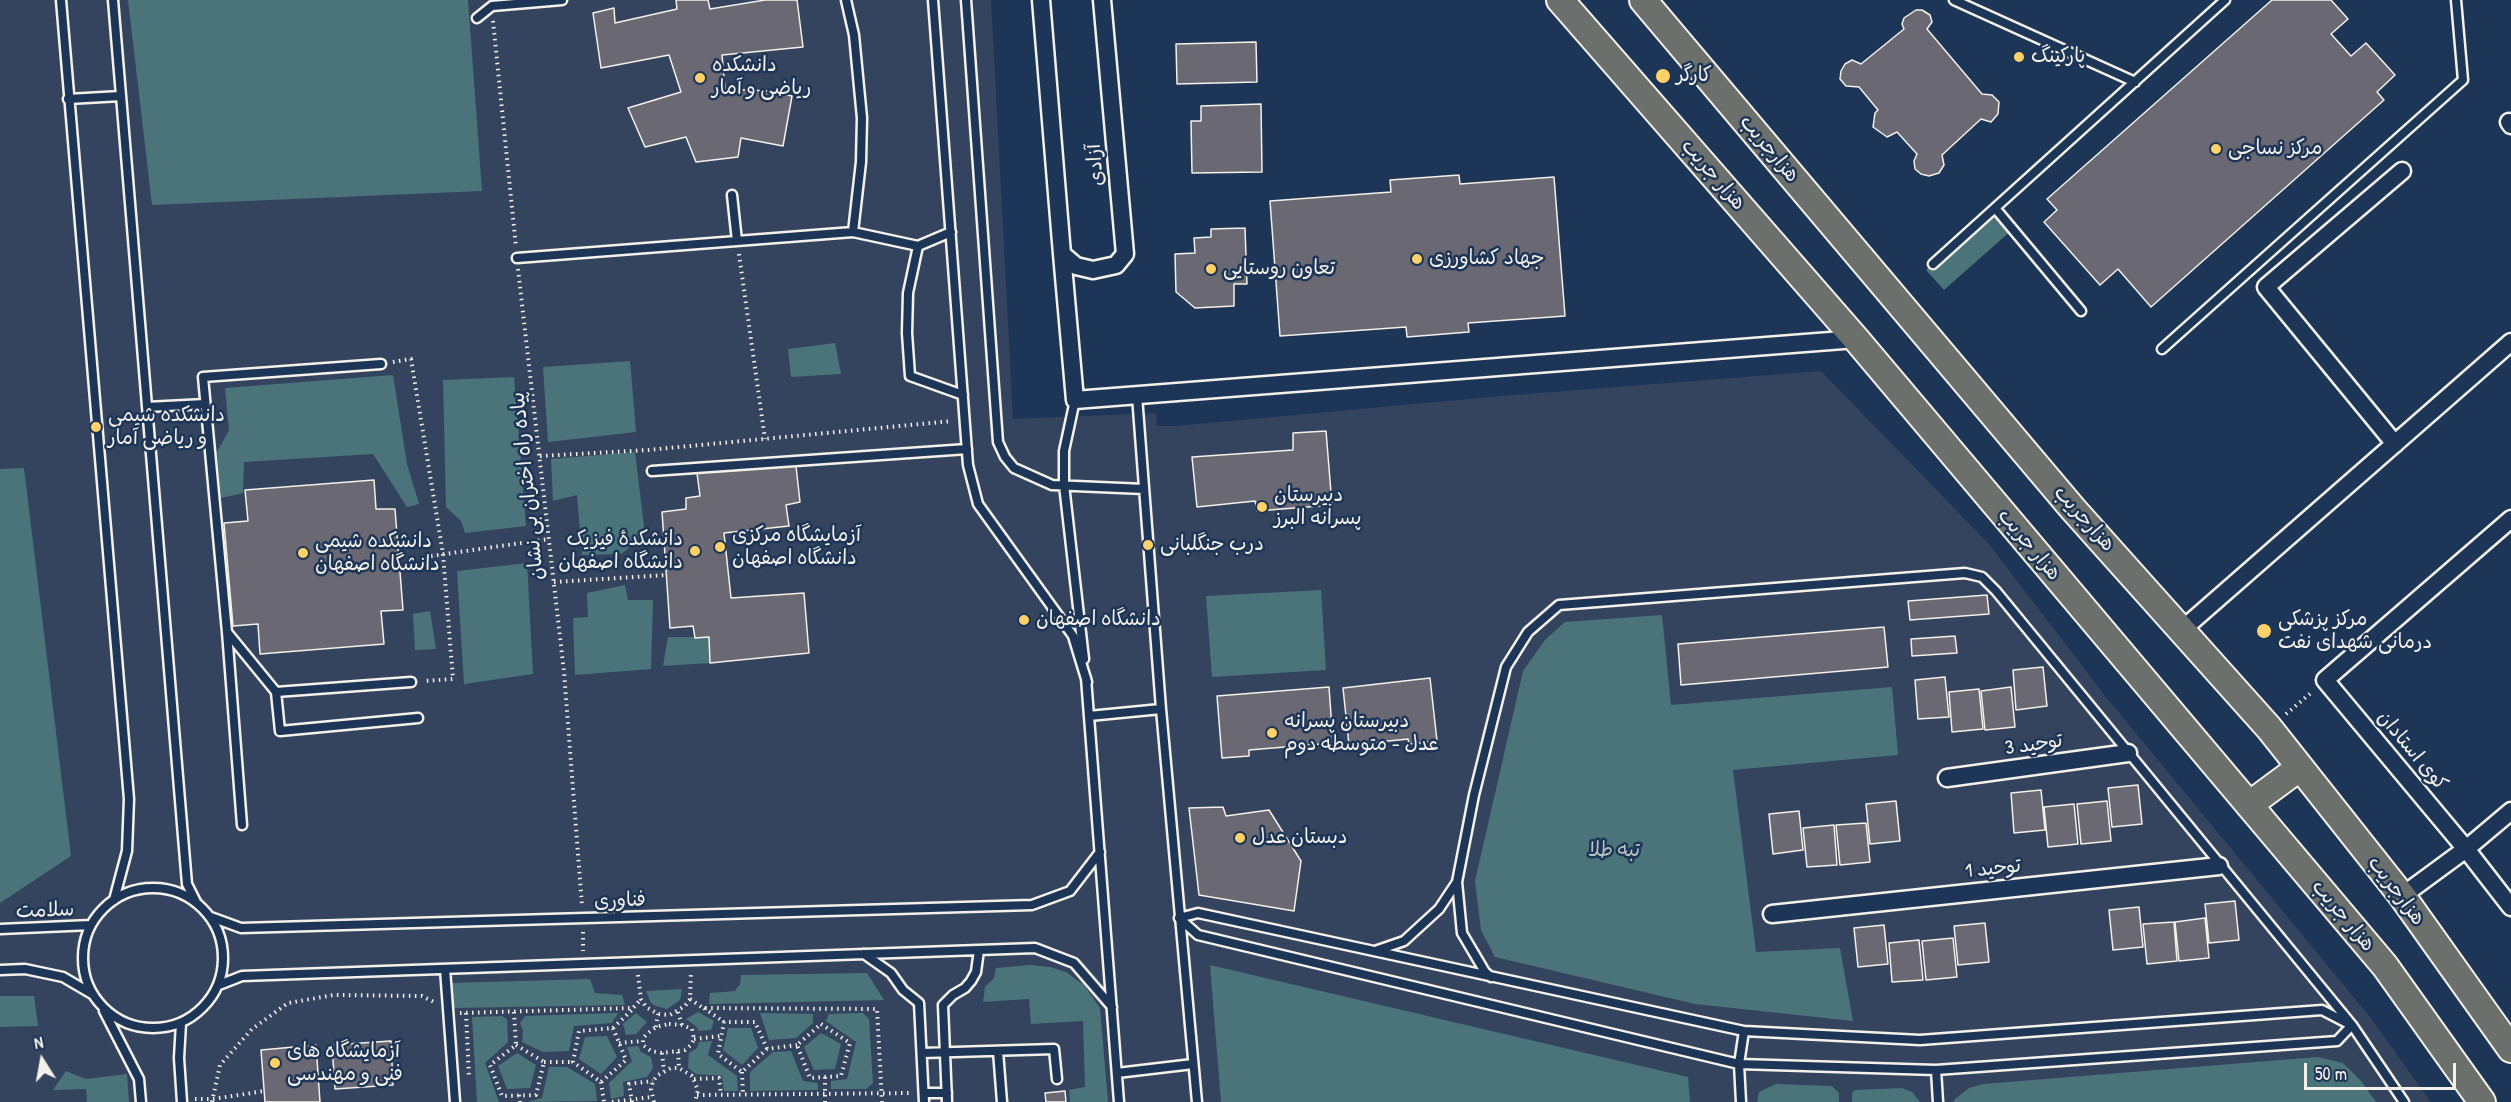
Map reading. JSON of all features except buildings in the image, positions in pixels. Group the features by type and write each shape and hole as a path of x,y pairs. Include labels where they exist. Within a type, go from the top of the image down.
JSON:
{"main road":[{"name":"هزار جریب","path":"1560,0 1856,339 2385,966 2482,1102"},
{"name":"هزارجریب","path":"1642,0 2073,509 2183,629 2269,728 2402,896 2511,1048"},
{"path":"2249,805 2299,768"}],"street":[{"name":"آزادی","path":"1041,0 1075,399"},
{"name":"آزادی","path":"1062,254 1076,266 1093,270 1116,265 1125,254 1102,0"},
{"path":"2395,444 2266,287 2402,171"},
{"path":"1075,399 1856,339"},
{"path":"2183,629 2511,342"},
{"path":"2325,680 2511,519"},
{"name":"کوی استادان","path":"2325,680 2466,849 2511,907"},
{"name":"توحید 3","path":"1947,778 2128,753"},
{"path":"2402,896 2466,849 2511,811"},
{"name":"توحید 1","path":"1772,914 2219,866"}],"lane":[{"path":"61,0 129,799 127,851 114,900"},
{"path":"113,0 187,884 196,902"},
{"path":"477,18 492,6 562,0"},
{"path":"846,0 854,35 862,118 861,162 854,232"},
{"path":"933,0 968,465 978,504 1073,636 1087,682"},
{"path":"966,0 998,442 1005,457 1014,468 1052,485 1144,489"},
{"path":"1954,0 2134,82"},
{"path":"1933,264 2226,0"},
{"path":"2162,349 2463,80 2456,0"},
{"path":"68,99 122,96"},
{"path":"732,195 738,241"},
{"path":"1995,208 2081,310"},
{"path":"517,258 854,232 918,246 951,232"},
{"path":"918,246 908,293 907,333 910,376 963,395"},
{"path":"242,825 203,377 381,364"},
{"path":"1137,396 1161,709 1197,1102"},
{"path":"1075,399 1064,451 1064,485 1087,682 1119,1102"},
{"path":"147,407 206,404"},
{"path":"652,471 967,449"},
{"path":"1491,977 1485,972 1462,933 1457,882 1474,795 1506,667 1528,632 1559,605 1965,573 1982,578 1996,591 2219,866 2352,1025 2404,1102"},
{"path":"227,633 276,692 280,730 418,718"},
{"path":"276,692 411,682"},
{"path":"1089,716 1161,709"},
{"name":"فناوری","path":"211,917 241,928 1032,905 1070,891 1100,852"},
{"path":"1374,951 1404,941 1439,909 1457,882"},
{"path":"103,1008 116,1018 131,1025 148,1028 165,1028 181,1023 204,1008 219,985 223,971 222,943 211,917 196,902 180,893 164,888 146,888 129,892 114,900 101,911 91,925 83,952 86,981 92,994 103,1008 139,1079 141,1102"},
{"path":"1179,918 1198,913 1744,1031 1920,1040 2322,1010 2352,1025"},
{"path":"1179,918 1198,935 1739,1064 1936,1070 2337,1041 2352,1025"},
{"name":"سلامت","path":"0,929 91,925"},
{"path":"219,985 242,976 1035,948 1074,963 1112,1007"},
{"path":"863,954 891,973 903,990 919,1003 924,1097 947,1098 943,1005 971,981 976,972 979,950"},
{"path":"0,970 25,969 63,977 92,994"},
{"path":"445,969 455,1102"},
{"path":"181,1023 179,1058 182,1100"},
{"path":"1741,1102 1739,1064 1744,1031"},
{"path":"922,1053 1054,1049 1057,1079"},
{"path":"998,1051 1002,1102"},
{"path":"1117,1073 1193,1064"},
{"path":"1936,1070 1938,1102"}],"path":[{"name":"پیاده راه اختران بی نشان","path":"492,6 517,258 564,672 582,918 583,964"},
{"path":"738,241 765,439"},
{"path":"381,364 411,358 443,554 453,679 411,682"},
{"path":"540,456 648,450 965,420"},
{"path":"431,556 549,539"},
{"path":"554,582 666,575"},
{"path":"2269,728 2325,680"},
{"path":"639,991 646,1007 657,1014 670,1015 678,1012 690,999 692,990"},
{"path":"212,1100 220,1065 252,1029 288,1003 334,995 422,996 455,1013 633,1008"},
{"path":"573,1062 579,1031 613,1028 641,999"},
{"path":"690,999 724,1022 755,1022 767,1049"},
{"path":"703,1008 878,1009 882,1102"},
{"path":"514,1012 516,1045"},
{"path":"678,1012 682,1025"},
{"path":"465,1013 470,1080"},
{"path":"656,1027 657,1014"},
{"path":"724,1022 718,1054 742,1072"},
{"path":"694,1039 692,1029 669,1024 656,1027 643,1038 643,1045 651,1051 678,1052 685,1050 694,1039 721,1036"},
{"path":"743,1094 742,1072 767,1049 797,1045 821,1024 850,1043 842,1076 810,1078 797,1045"},
{"path":"601,1082 626,1060 613,1028"},
{"path":"619,1043 643,1041"},
{"path":"516,1045 544,1062 573,1062 601,1082 604,1102"},
{"path":"516,1045 490,1065 502,1096 536,1095 544,1062"},
{"path":"678,1052 679,1068"},
{"path":"662,1053 664,1071"},
{"path":"631,1101 629,1084 653,1082 664,1071 679,1068 694,1079 697,1099 721,1094 881,1093 924,1097"},
{"path":"825,1077 825,1102"},
{"path":"694,1079 719,1078 721,1094"},
{"path":"612,1102 653,1100 653,1082"},
{"path":"182,1100 212,1100 264,1091"},
{"path":"519,1095 520,1102"}],"shaded area":[{"name":"دانشگاه اصفهان","path":"0,0 991,0 1013,419 1156,413 1157,426 1176,426 1501,396 1821,371 1988,543 2106,697 2370,1017 2431,1102 0,1102"}],"green space":[{"path":"128,0 468,0 482,191 152,205"},
{"path":"1995,208 2013,229 1944,290 1926,270"},
{"path":"835,343 841,374 791,377 788,349"},
{"path":"630,361 636,432 548,442 543,367"},
{"path":"393,375 407,464 419,504 407,507 373,454 244,462 243,493 221,498 217,452 229,430 225,388"},
{"path":"514,377 526,526 465,533 461,521 446,507 443,380"},
{"path":"635,452 645,535 621,554 582,555 577,495 553,501 551,459"},
{"path":"24,468 71,856 0,903 0,469"},
{"path":"527,563 533,674 464,684 457,571"},
{"path":"625,585 628,600 653,600 651,669 575,675 573,618 588,617 587,593"},
{"path":"1321,590 1326,670 1212,677 1206,596"},
{"path":"430,611 436,649 415,650 413,614"},
{"name":"تبه طلا","path":"1662,615 1671,705 1892,687 1898,755 1733,770 1756,952 1840,948 1853,1021 1695,1004 1495,957 1481,930 1475,881 1523,671 1545,640 1565,622"},
{"path":"668,637 709,637 710,663 663,666"},
{"path":"1029,965 1050,967 1066,972 1084,985 1100,1008 1108,1102 1070,1102 1069,1090 1085,1087 1083,1021 1031,1024 1029,999 983,1002 985,987 994,978 996,968"},
{"path":"1210,965 1688,1077 1690,1102 1221,1102"},
{"path":"867,973 884,1000 709,1004 710,993 735,991 740,984 741,975"},
{"path":"590,979 595,993 622,995 625,1005 451,1008 450,983"},
{"path":"682,989 680,1000 667,1009 651,1003 646,991"},
{"path":"0,996 34,996 38,1026 0,1027"},
{"path":"698,1012 714,1021 711,1030 698,1031 697,1027 686,1019"},
{"path":"618,1013 612,1023 574,1026 569,1051 543,1052 522,1042 523,1030 520,1023 525,1016"},
{"path":"636,1013 647,1022 636,1034 626,1035 623,1024"},
{"path":"760,1013 813,1014 813,1023 796,1038 769,1040"},
{"path":"863,1013 869,1019 873,1083 866,1089 831,1089 831,1081 847,1079 856,1042 826,1021 829,1014"},
{"path":"502,1016 507,1019 508,1042 485,1063 499,1102 477,1102 472,1017"},
{"path":"728,1028 751,1028 758,1048 742,1065 723,1050"},
{"path":"821,1033 841,1044 835,1069 814,1070 804,1047"},
{"path":"607,1036 617,1057 601,1074 579,1059 585,1037"},
{"path":"712,1041 708,1055 737,1076 738,1091 724,1091 722,1076 696,1074 688,1068 689,1053 697,1048 699,1042"},
{"path":"638,1046 641,1052 651,1057 653,1068 647,1077 623,1082 624,1096 611,1099 609,1083 632,1061 627,1047"},
{"path":"791,1051 803,1081 818,1083 818,1090 750,1091 750,1072 773,1052"},
{"path":"517,1053 536,1065 530,1088 507,1089 498,1066"},
{"path":"2318,1057 2343,1063 2361,1081 2376,1102 1954,1102 1969,1088 1983,1084"},
{"path":"549,1067 567,1067 595,1084 597,1101 527,1102 542,1098"},
{"path":"66,1071 86,1079 127,1074 129,1102 87,1102 86,1089 53,1090"},
{"path":"1776,1084 1832,1086 1839,1093 1839,1102 1757,1102 1759,1092"},
{"path":"1902,1088 1912,1092 1920,1102 1852,1102 1852,1093 1855,1090"}],"place":[{"name":"پارکینگ","path":"2019,57"},
{"name":"کارگر","path":"1663,76"},
{"name":"دانشکده ریاضی و آمار","path":"700,78"},
{"name":"مرکز نساجی","path":"2216,149"},
{"name":"جهاد کشاورزی","path":"1417,259"},
{"name":"تعاون روستایی","path":"1211,269"},
{"name":"دانشکده شیمی و ریاضی آمار","path":"96,427"},
{"name":"دبیرستان پسرانه البرز","path":"1262,507"},
{"name":"درب جنگلبانی","path":"1148,545"},
{"name":"آزمایشگاه مرکزی دانشگاه اصفهان","path":"720,547"},
{"name":"دانشکدهٔ فیزیک دانشگاه اصفهان","path":"695,551"},
{"name":"دانشکده شیمی دانشگاه اصفهان","path":"303,553"},
{"name":"دانشگاه اصفهان","path":"1024,620"},
{"name":"مرکز پزشکی درمانی شهدای نفت","path":"2264,631"},
{"name":"دبیرستان پسرانه عدل - متوسطه دوم","path":"1272,733"},
{"name":"دبستان عدل","path":"1240,838"},
{"name":"آزمایشگاه های فنی و مهندسی","path":"275,1063"}]}
